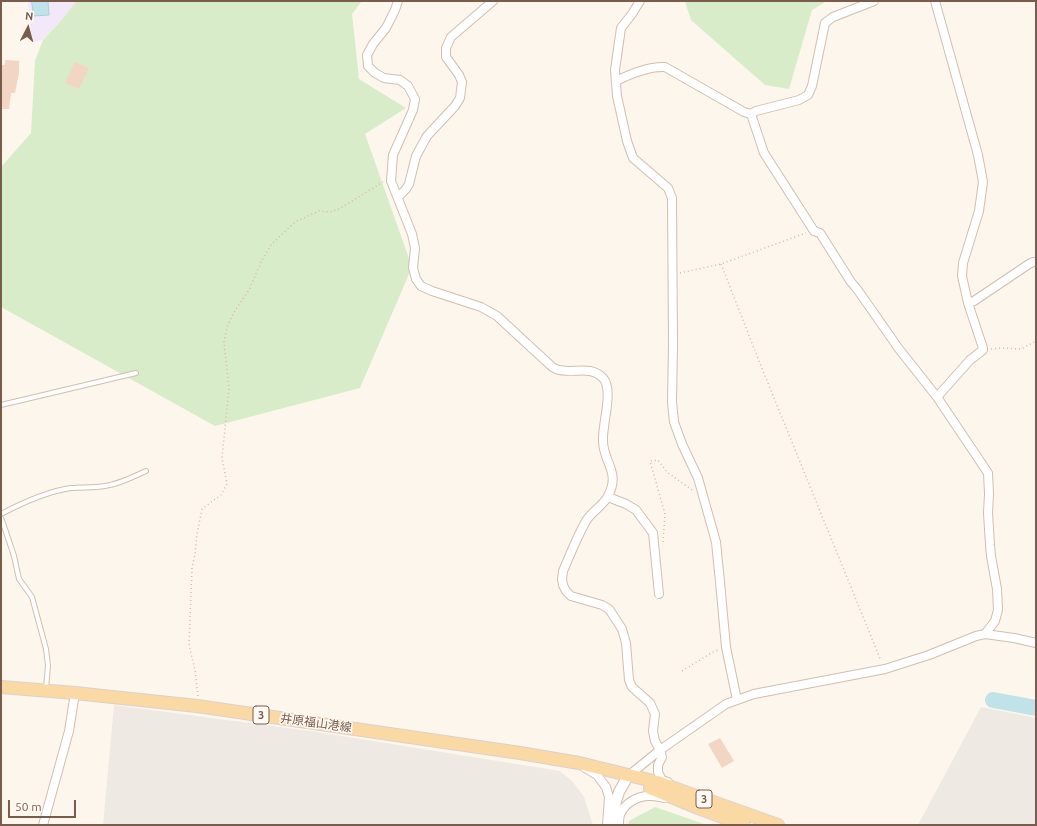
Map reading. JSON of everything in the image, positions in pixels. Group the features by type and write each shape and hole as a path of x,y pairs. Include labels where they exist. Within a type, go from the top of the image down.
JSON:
{"main road":[{"name":"井原福山港線","path":"1,687 198,706 579,763 657,782 778,825"},
{"name":"井原福山港線","path":"628,776 645,786 744,825"}],"street":[{"path":"398,1 386,28 373,44 367,55 368,66 375,73 384,78 400,80 408,86 415,99 413,110 393,155 391,181 412,234 415,248 414,268 416,279 421,286 481,307 497,316 555,369 562,371 586,370 595,373 602,378 607,385 608,393 603,441 604,450 612,471 613,482 608,497 586,520 563,571 563,585 571,596 602,605 609,609 622,629 626,643 629,680 632,686 650,703 655,714 653,731 655,741 662,757 658,765 660,777 662,780 689,793"},
{"path":"398,197 409,184 416,156 427,136 455,106 460,98 462,82 459,74 446,57 446,48 451,37 493,1"},
{"path":"640,1 621,28 615,70 617,96 627,141 633,158 668,188 672,198 672,402 674,422 702,490 716,542 726,647 737,700"},
{"path":"616,81 659,66 665,67 744,112 751,114 756,111 799,100 808,95 812,86 825,23 833,17 874,1"},
{"path":"935,1 978,155 983,182 979,212 963,263 962,276 968,303 984,348 970,360 937,397"},
{"path":"751,114 764,153 814,231 820,233 851,282 899,349 937,397 988,473 990,545 997,589 998,610 995,620 985,634"},
{"path":"968,303 974,301 1029,264 1036,262"},
{"path":"608,497 626,504 636,510 653,533 659,594"},
{"path":"613,825 616,801 628,776 660,750 726,704 754,694 884,669 985,634 1036,643"},
{"path":"43,825 69,731 75,693"},
{"path":"579,763 597,775 606,787 609,797 608,825"},
{"path":"619,825 620,815 630,802 638,798 650,796 663,798 690,808 698,808"}],"lane":[{"path":"1,406 136,373"},
{"path":"1,514 13,507 56,491 72,488 105,486 120,482 146,471"},
{"path":"1,518 4,523 14,556 19,579 32,597 46,649 48,666 45,691"}],"path":[{"path":"198,706 196,676 189,645 192,568 202,509 221,495 227,484 222,458 229,388 224,342 227,327 234,312 249,290 262,260 271,245 295,222 319,211 330,212 340,209 380,183 391,181"},
{"path":"672,275 721,264 814,231"},
{"path":"721,264 884,669"},
{"path":"984,348 1021,348 1036,341"},
{"path":"663,546 665,514 650,461 658,460 667,472 693,490 702,490"},
{"path":"682,671 713,652 726,647"}],"shaded area":[{"path":"28,1 74,1 75,3 43,40 32,42"},
{"path":"114,705 317,732 560,771 573,782 584,797 593,825 103,825"},
{"path":"981,707 1036,718 1036,825 918,825"}],"green space":[{"path":"74,1 362,1 352,14 359,79 406,108 365,134 412,267 360,388 215,426 1,307 1,167 31,133 35,61 43,40 75,3"},
{"path":"685,1 827,1 812,10 789,89 765,85 691,20"},
{"path":"655,807 707,825 628,825 629,821"}],"water":[{"path":"32,1 48,1 49,15 34,16"}],"building":[{"path":"5,60 19,61 19,73 15,93 11,93 9,109 1,109 2,65 5,65"},
{"path":"75,62 89,68 79,89 65,83"},
{"path":"720,738 734,761 722,768 708,744"}],"waterway":[{"path":"993,700 1036,708"}]}
